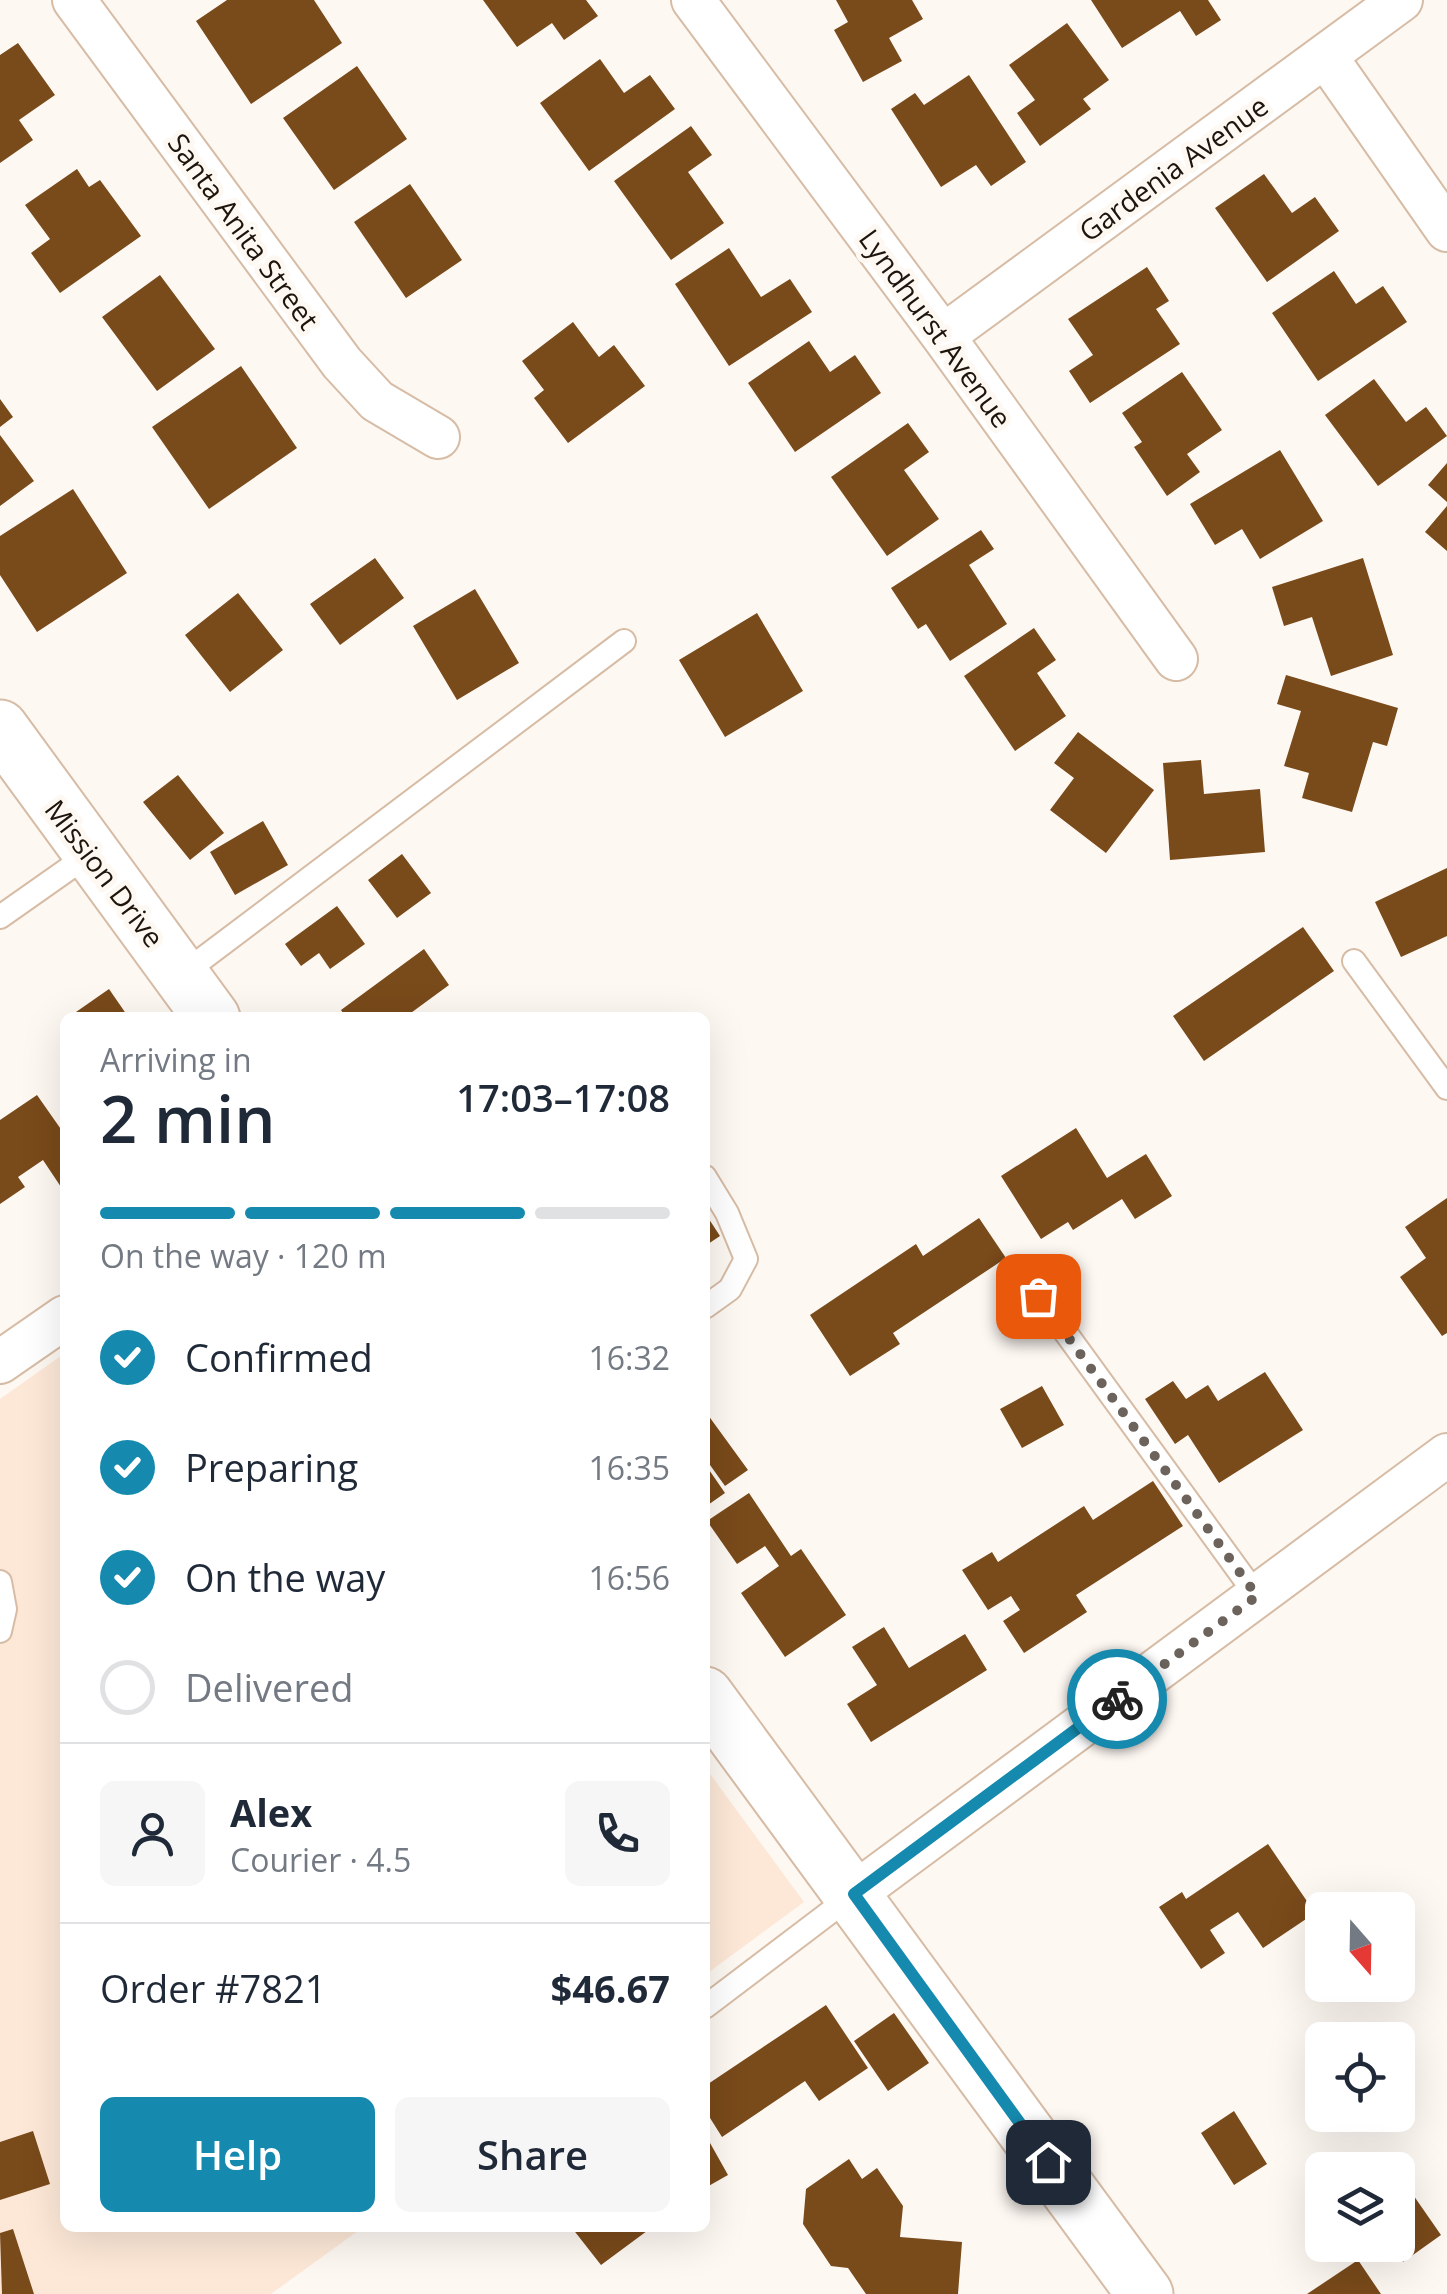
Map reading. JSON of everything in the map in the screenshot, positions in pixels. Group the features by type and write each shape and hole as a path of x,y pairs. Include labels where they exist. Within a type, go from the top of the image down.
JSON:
{"street":[{"name":"Santa Anita Street","path":"74,0 342,364 377,401 438,438"},
{"name":"Lyndhurst Avenue","path":"694,0 1176,659"},
{"name":"Gardenia Avenue","path":"943,336 1402,0"},
{"path":"1326,57 1447,230"},
{"name":"Mission Drive","path":"0,728 196,996"},
{"path":"0,1362 60,1320"},
{"path":"854,1894 1447,1455"},
{"path":"710,1701 1145,2294"}],"lane":[{"path":"196,996 624,641"},
{"path":"0,918 90,853"},
{"path":"1354,961 1447,1088"},
{"path":"710,1185 746,1259 730,1289 710,1303"},
{"path":"1038,1296 1257,1596"},
{"path":"0,1582 5,1610 0,1630"},
{"path":"710,2004 854,1894"}],"shaded area":[{"path":"60,1357 60,2232 356,2232 271,2294 0,2294 0,1399"},
{"path":"710,1774 804,1902 710,1971"}],"building":[{"path":"227,0 314,0 342,43 251,104 196,21"},
{"path":"483,0 586,0 598,16 564,40 552,23 517,47"},
{"path":"836,0 912,0 923,19 889,38 902,61 863,82 834,30 848,22"},
{"path":"1091,0 1208,0 1221,20 1196,36 1180,11 1122,48"},
{"path":"1067,23 1109,80 1083,99 1091,109 1040,146 1017,113 1035,100 1009,65"},
{"path":"18,43 55,95 19,120 33,140 0,163 0,55"},
{"path":"600,59 624,93 650,75 675,109 589,171 540,103"},
{"path":"357,66 407,139 334,190 283,118"},
{"path":"969,75 1026,162 991,186 976,165 941,187 891,109 915,93 924,105"},
{"path":"691,126 712,155 688,172 724,223 671,260 614,181"},
{"path":"77,169 89,187 100,180 141,236 60,293 31,253 50,239 25,205"},
{"path":"1264,174 1292,213 1315,197 1339,231 1267,282 1215,208"},
{"path":"410,184 462,260 406,298 354,222"},
{"path":"729,248 761,297 790,279 812,312 729,366 675,284"},
{"path":"1147,267 1169,301 1156,309 1180,344 1090,403 1069,371 1093,355 1068,319"},
{"path":"1334,271 1356,304 1383,286 1407,322 1318,381 1272,313"},
{"path":"160,275 215,349 157,391 102,317"},
{"path":"573,322 599,357 614,345 645,386 568,443 534,398 544,390 522,361"},
{"path":"809,341 830,372 855,355 881,393 795,452 748,383"},
{"path":"241,366 297,448 209,509 152,427"},
{"path":"1182,372 1222,430 1187,454 1200,472 1167,496 1134,447 1142,442 1122,413"},
{"path":"1374,379 1406,422 1426,407 1447,436 1378,486 1325,415"},
{"path":"0,399 13,417 0,427"},
{"path":"908,423 929,452 904,470 939,519 887,556 831,477"},
{"path":"0,435 34,481 0,506"},
{"path":"1280,450 1323,521 1260,559 1242,529 1215,545 1190,504"},
{"path":"1447,463 1447,502 1428,485"},
{"path":"73,489 127,573 37,632 0,575 0,536"},
{"path":"1447,506 1447,551 1425,532"},
{"path":"981,530 994,549 969,565 1007,624 950,661 926,624 918,629 891,588"},
{"path":"375,558 404,598 340,645 310,604"},
{"path":"1363,558 1393,655 1331,676 1312,617 1284,626 1272,587"},
{"path":"475,589 519,663 457,700 413,626"},
{"path":"238,593 283,650 230,692 185,635"},
{"path":"757,613 803,691 725,737 679,660"},
{"path":"1034,628 1056,660 1037,673 1066,716 1015,751 964,676"},
{"path":"1286,675 1398,708 1387,746 1373,742 1352,812 1302,798 1309,773 1284,766 1301,711 1277,704"},
{"path":"1078,732 1154,790 1106,853 1050,810 1074,778 1054,763"},
{"path":"1201,760 1204,794 1260,789 1265,852 1170,860 1163,763"},
{"path":"178,775 224,833 190,860 143,802"},
{"path":"263,821 288,865 235,895 210,852"},
{"path":"402,854 431,893 397,918 368,880"},
{"path":"1447,868 1447,936 1401,957 1375,902"},
{"path":"337,906 365,944 330,969 319,953 301,966 285,944"},
{"path":"1303,927 1334,971 1204,1061 1173,1016"},
{"path":"424,949 449,985 412,1012 341,1010"},
{"path":"109,989 125,1012 76,1012"},
{"path":"37,1095 60,1128 60,1186 43,1160 18,1177 25,1187 0,1204 0,1120"},
{"path":"1076,1128 1107,1178 1146,1154 1172,1196 1135,1219 1122,1199 1073,1230 1068,1222 1041,1239 1001,1176"},
{"path":"1447,1198 1447,1333 1442,1336 1400,1277 1426,1258 1405,1227"},
{"path":"979,1218 1006,1258 893,1333 900,1344 850,1376 810,1315 916,1244 923,1256"},
{"path":"710,1221 720,1236 710,1243"},
{"path":"1265,1372 1303,1430 1219,1483 1188,1435 1175,1444 1145,1399 1173,1381 1186,1399 1208,1385 1218,1401"},
{"path":"1042,1386 1064,1425 1022,1448 1000,1409"},
{"path":"710,1418 748,1470 725,1486 710,1465"},
{"path":"710,1471 725,1493 710,1504"},
{"path":"1153,1481 1183,1526 1076,1595 1087,1612 1024,1653 1003,1621 1020,1610 1011,1596 988,1610 962,1570 992,1552 998,1562 1084,1506 1093,1520"},
{"path":"749,1493 791,1556 801,1549 846,1615 785,1657 741,1593 779,1566 765,1546 737,1564 710,1525 710,1519"},
{"path":"884,1627 909,1668 965,1634 987,1670 871,1742 847,1704 877,1685 852,1647"},
{"path":"1268,1844 1305,1898 1305,1920 1263,1948 1238,1912 1210,1930 1225,1953 1201,1969 1159,1907 1182,1892 1186,1899"},
{"path":"826,2005 868,2068 819,2101 805,2081 722,2137 710,2118 710,2083"},
{"path":"894,2013 929,2063 888,2091 854,2041"},
{"path":"1234,2111 1267,2164 1234,2185 1201,2133"},
{"path":"33,2131 50,2184 0,2200 0,2142"},
{"path":"710,2143 728,2175 710,2185"},
{"path":"849,2159 862,2179 877,2168 903,2206 900,2237 962,2242 958,2294 866,2294 848,2268 831,2266 803,2224 806,2189"},
{"path":"1415,2198 1441,2235 1415,2253"},
{"path":"13,2229 34,2294 2,2294 0,2233"},
{"path":"575,2232 646,2232 601,2265"},
{"path":"1359,2262 1381,2294 1307,2294"}],"way so far":[{"path":"1038,1296 1257,1596 1117,1699"}],"route":[{"path":"1048,2162 854,1894 1117,1699"}]}
